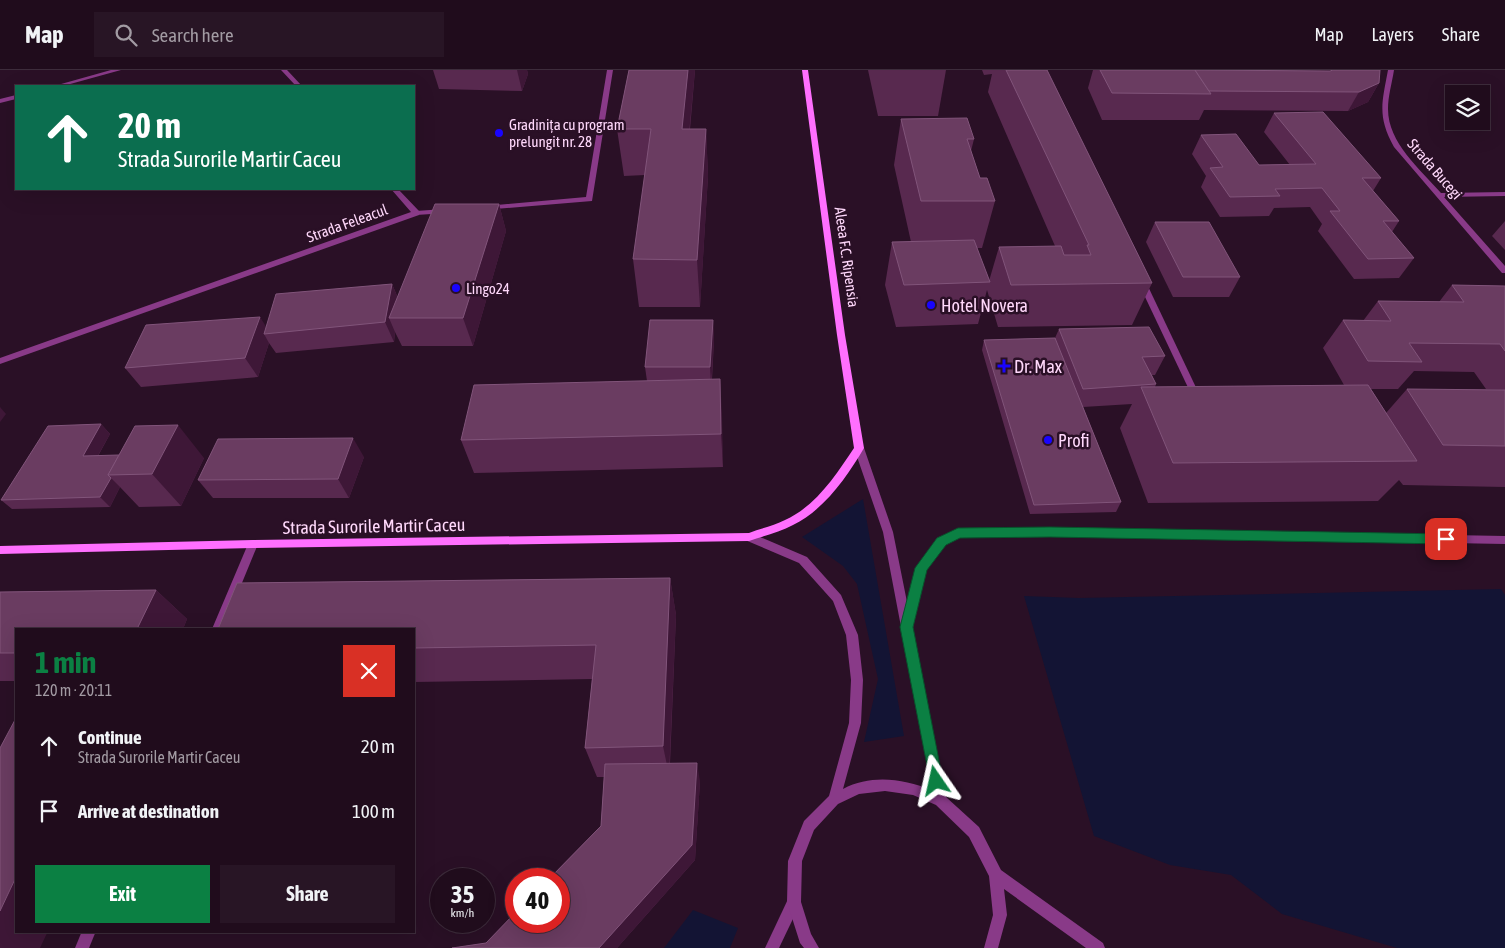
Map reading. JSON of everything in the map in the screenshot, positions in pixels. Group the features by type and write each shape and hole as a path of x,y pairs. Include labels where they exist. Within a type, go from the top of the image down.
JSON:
{"main road":[{"name":"Aleea F.C. Ripensia","path":"805,70 841,334 859,448"},
{"path":"749,537 790,522 812,507 837,481 859,448"},
{"name":"Strada Surorile Martir Caceu","path":"0,550 253,544 749,537"}],"street":[{"path":"61,85 118,70"},
{"path":"284,70 298,85"},
{"path":"474,208 589,199 610,70"},
{"name":"Strada Bucegi","path":"1391,70 1384,105 1384,122 1397,147 1505,271"},
{"path":"0,102 15,97"},
{"path":"395,190 416,213"},
{"path":"1438,195 1505,194"},
{"name":"Strada Feleacul","path":"0,361 416,213 455,210"},
{"path":"1139,274 1202,410"},
{"name":"Aleea F.C. Ripensia","path":"859,448 888,532 940,800"},
{"path":"907,627 921,568 941,541 958,533 1050,532 1505,540"},
{"path":"749,537 803,560 837,598 852,635 857,680 855,723 834,800"},
{"path":"216,628 253,544"},
{"path":"812,948 805,938 794,902 795,861 809,826 834,800 858,788 885,785 913,788 940,800 974,832 996,875 1000,915 991,948"},
{"path":"996,875 1098,948"},
{"path":"772,948 794,902"},
{"path":"82,948 88,933"}],"shaded area":[{"path":"863,499 904,736 864,742 878,679 857,584 843,566 802,537"},
{"path":"1501,589 1505,595 1505,948 1397,948 1282,914 1231,875 1170,865 1094,836 1024,596 1079,598"},
{"path":"693,910 738,928 730,948 664,948"}],"building":[{"path":"629,70 688,70 682,129 706,129 697,260 633,259 651,129 617,129"},
{"path":"1006,70 1047,70 1152,283 1011,285 999,247 1061,246 1064,255 1091,255 1087,245 1089,245"},
{"path":"1100,70 1195,70 1211,94 1112,93"},
{"path":"1195,70 1380,70 1379,83 1359,92 1209,91"},
{"path":"1323,112 1381,178 1362,178 1399,221 1383,221 1414,258 1368,259 1330,211 1340,211 1322,188 1275,189 1280,196 1230,197 1210,168 1223,167 1201,135 1236,134 1259,165 1316,164 1274,113"},
{"path":"967,118 974,139 967,139 980,178 987,178 995,201 921,201 901,119"},
{"path":"435,204 499,204 463,318 389,318"},
{"path":"1155,222 1209,222 1240,277 1183,277"},
{"path":"974,240 990,282 904,285 892,242"},
{"path":"392,284 385,322 264,334 276,294"},
{"path":"1452,285 1505,286 1505,351 1500,344 1409,343 1422,362 1368,361 1343,320 1391,321 1378,301 1464,302"},
{"path":"260,317 245,358 125,368 146,325"},
{"path":"650,320 713,320 710,367 645,367"},
{"path":"1149,327 1165,356 1142,357 1156,384 1083,389 1059,329"},
{"name":"Profi","path":"1055,338 1121,502 1034,505 984,340"},
{"path":"720,379 721,434 461,440 474,385"},
{"path":"1368,385 1417,461 1173,463 1141,387"},
{"path":"1407,389 1505,390 1505,446 1443,445"},
{"path":"101,424 83,456 119,455 108,475 111,478 100,497 1,500 48,426"},
{"path":"178,425 152,474 108,475 135,426"},
{"path":"353,438 338,479 198,480 218,439"},
{"path":"670,578 663,746 585,748 596,645 415,648 415,628 218,628 237,583"},
{"path":"156,590 137,628 15,628 15,653 0,653 0,592"},
{"path":"15,720 15,879 0,911 0,748"},
{"path":"697,763 692,845 599,948 452,948 486,943 505,923 505,933 570,933 570,868 560,868 601,826 605,764"}],"place":[{"name":"Gradinița cu program prelungit nr. 28","path":"499,133"},
{"name":"Lingo24","path":"456,288"},
{"name":"Hotel Novera","path":"931,305"},
{"name":"Dr. Max","path":"1004,366"},
{"name":"Profi","path":"1048,440"}],"route":[{"path":"936,781 907,627 921,568 941,541 958,533 1050,532 1446,539"}]}
